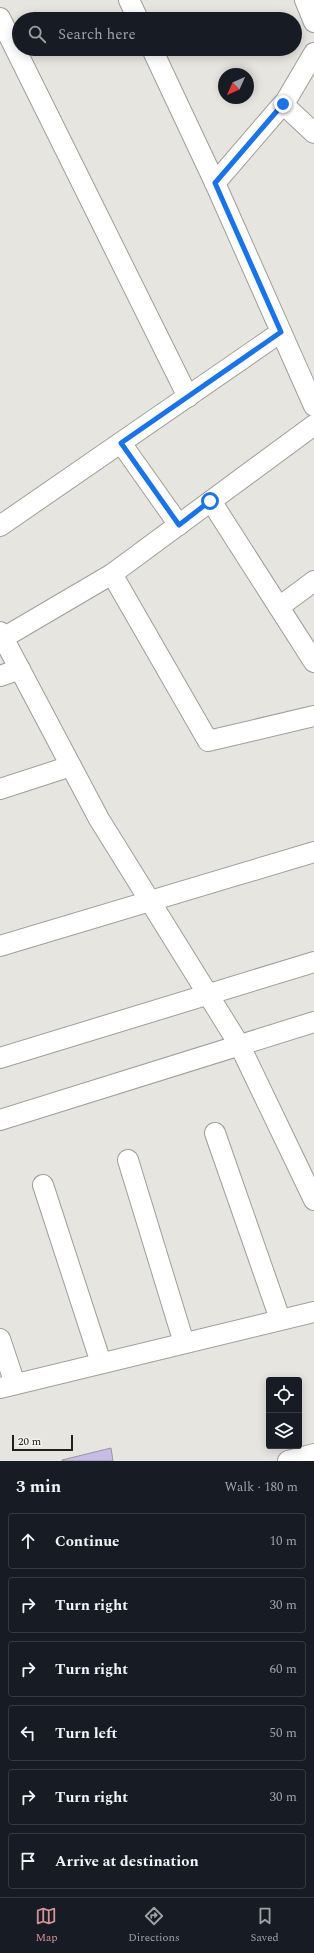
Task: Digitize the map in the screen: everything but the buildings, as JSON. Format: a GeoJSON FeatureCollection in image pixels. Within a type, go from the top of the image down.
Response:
{"type":"FeatureCollection","features":[{"type":"Feature","properties":{"kind":"street"},"geometry":{"type":"LineString","coordinates":[[129,0],[135,12]]}},
{"type":"Feature","properties":{"kind":"street"},"geometry":{"type":"LineString","coordinates":[[305,0],[314,22]]}},
{"type":"Feature","properties":{"kind":"street"},"geometry":{"type":"LineString","coordinates":[[0,18],[12,42]]}},
{"type":"Feature","properties":{"kind":"street"},"geometry":{"type":"LineString","coordinates":[[215,183],[284,104],[314,54]]}},
{"type":"Feature","properties":{"kind":"street"},"geometry":{"type":"LineString","coordinates":[[19,56],[188,397]]}},
{"type":"Feature","properties":{"kind":"street"},"geometry":{"type":"LineString","coordinates":[[155,56],[215,183],[314,406]]}},
{"type":"Feature","properties":{"kind":"street"},"geometry":{"type":"LineString","coordinates":[[284,104],[314,133]]}},
{"type":"Feature","properties":{"kind":"street"},"geometry":{"type":"LineString","coordinates":[[0,526],[281,332]]}},
{"type":"Feature","properties":{"kind":"street"},"geometry":{"type":"LineString","coordinates":[[314,425],[112,574],[2,635],[99,819],[240,1046],[308,1172],[314,1200]]}},
{"type":"Feature","properties":{"kind":"street"},"geometry":{"type":"LineString","coordinates":[[121,443],[179,525]]}},
{"type":"Feature","properties":{"kind":"street"},"geometry":{"type":"LineString","coordinates":[[210,501],[314,662]]}},
{"type":"Feature","properties":{"kind":"street"},"geometry":{"type":"LineString","coordinates":[[112,574],[208,741],[314,716]]}},
{"type":"Feature","properties":{"kind":"street"},"geometry":{"type":"LineString","coordinates":[[279,607],[314,581]]}},
{"type":"Feature","properties":{"kind":"street"},"geometry":{"type":"LineString","coordinates":[[0,676],[20,669]]}},
{"type":"Feature","properties":{"kind":"street"},"geometry":{"type":"LineString","coordinates":[[0,789],[71,766]]}},
{"type":"Feature","properties":{"kind":"street"},"geometry":{"type":"LineString","coordinates":[[0,946],[149,900],[314,852]]}},
{"type":"Feature","properties":{"kind":"street"},"geometry":{"type":"LineString","coordinates":[[0,1058],[314,962]]}},
{"type":"Feature","properties":{"kind":"street"},"geometry":{"type":"LineString","coordinates":[[0,1120],[314,1022]]}},
{"type":"Feature","properties":{"kind":"street"},"geometry":{"type":"LineString","coordinates":[[216,1133],[280,1320]]}},
{"type":"Feature","properties":{"kind":"street"},"geometry":{"type":"LineString","coordinates":[[128,1160],[184,1343]]}},
{"type":"Feature","properties":{"kind":"street"},"geometry":{"type":"LineString","coordinates":[[43,1185],[101,1363]]}},
{"type":"Feature","properties":{"kind":"street"},"geometry":{"type":"LineString","coordinates":[[0,1339],[8,1386],[314,1312]]}},
{"type":"Feature","properties":{"kind":"street"},"geometry":{"type":"LineString","coordinates":[[288,1461],[314,1454]]}},
{"type":"Feature","properties":{"kind":"route"},"geometry":{"type":"LineString","coordinates":[[210,501],[179,525],[121,443],[281,332],[215,183],[283,104]]}}]}
